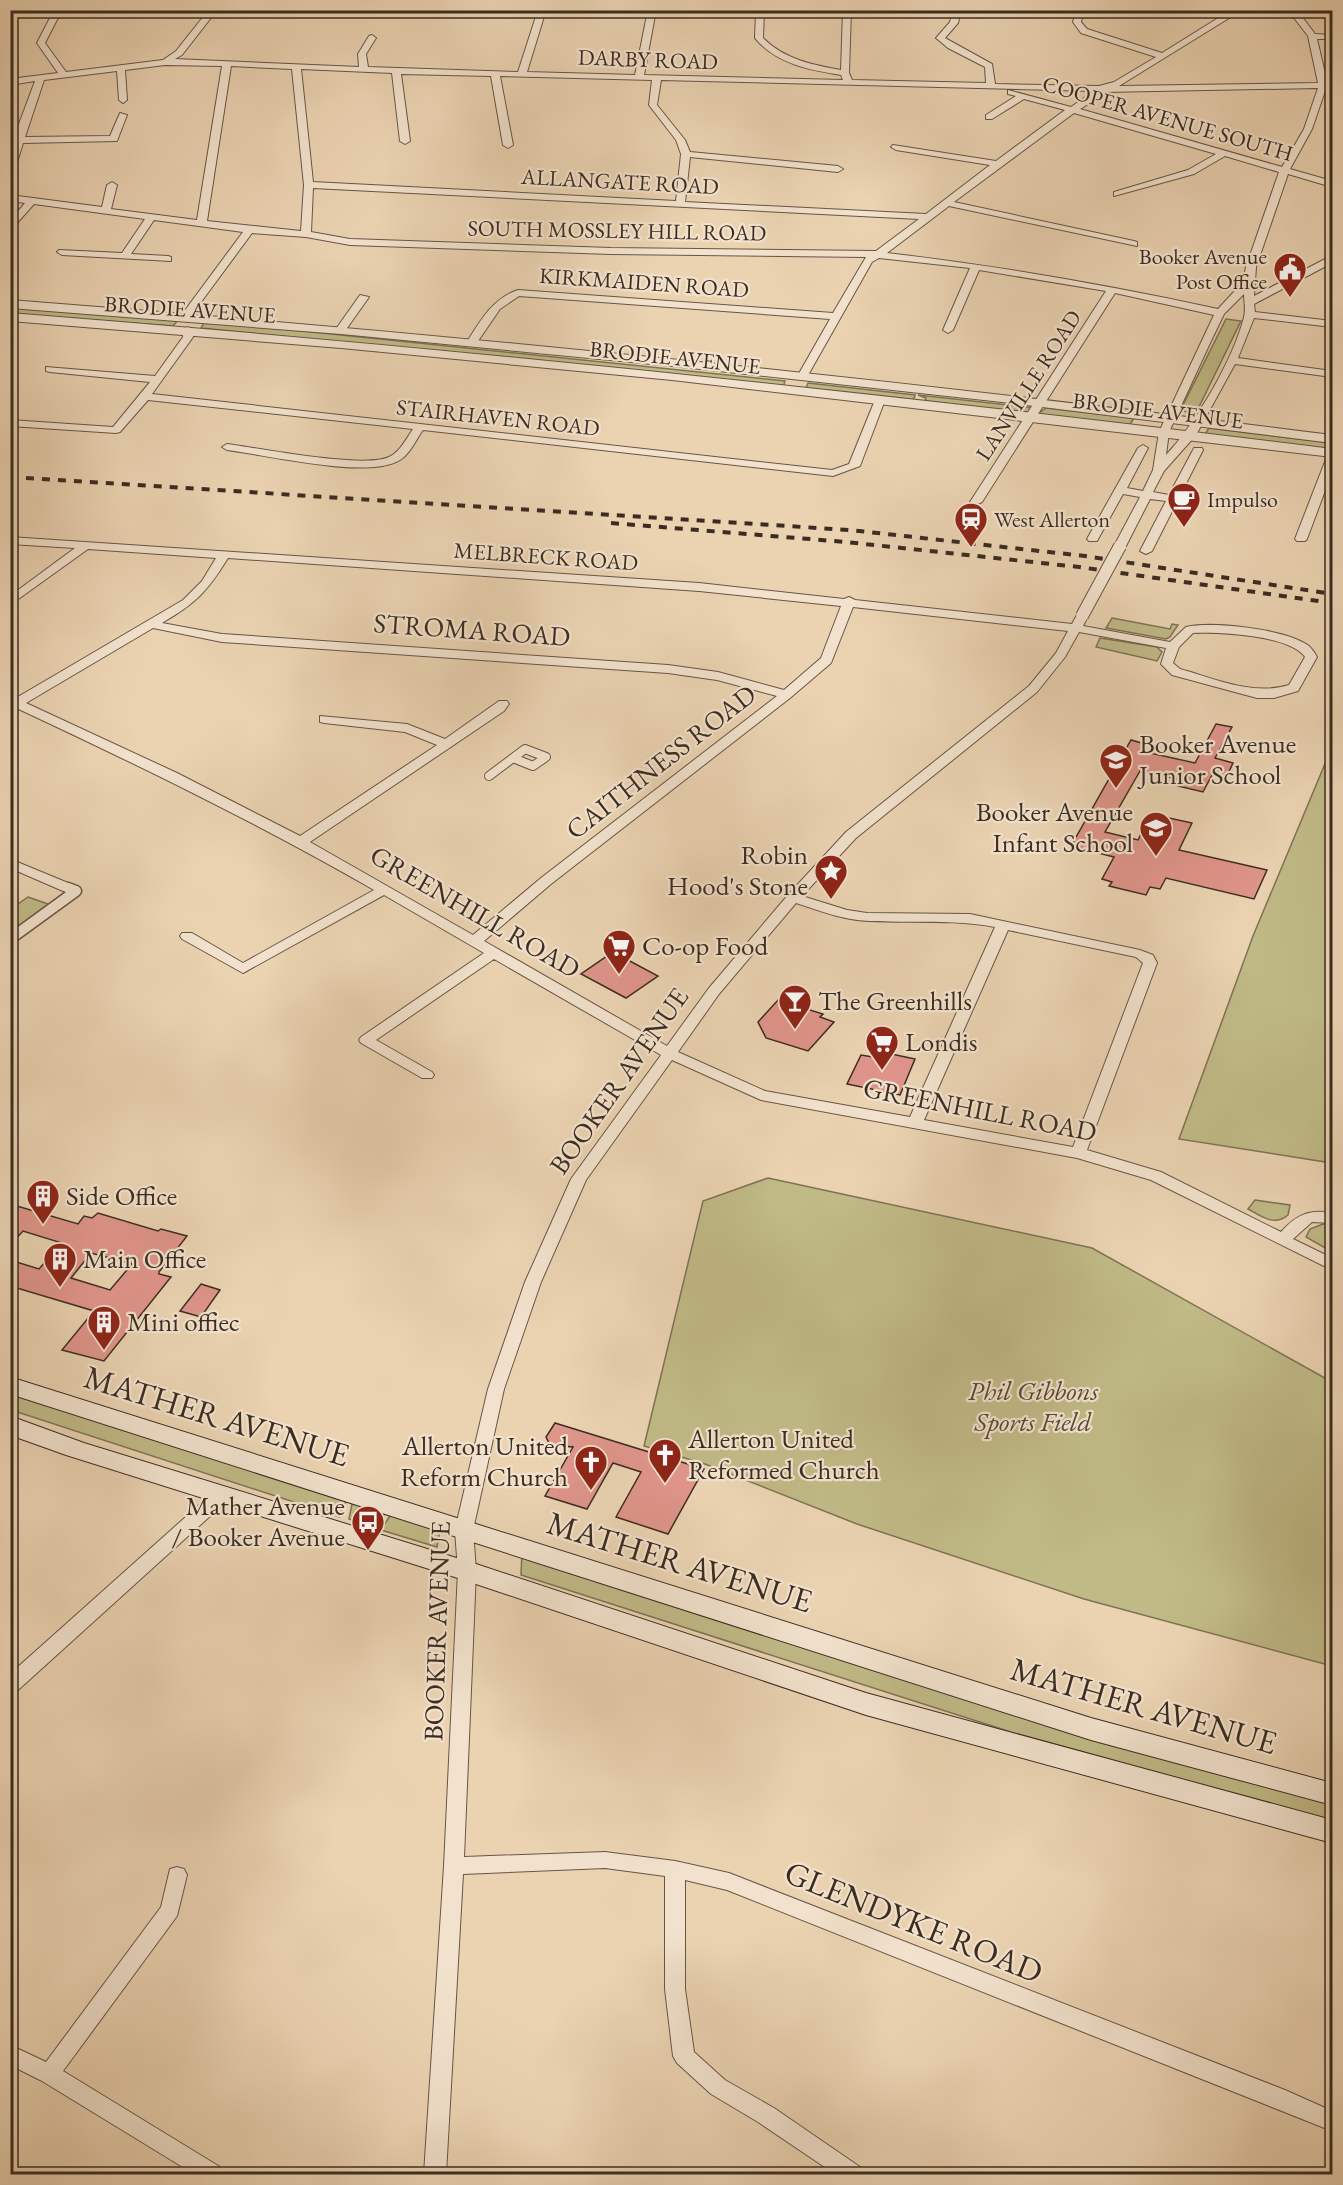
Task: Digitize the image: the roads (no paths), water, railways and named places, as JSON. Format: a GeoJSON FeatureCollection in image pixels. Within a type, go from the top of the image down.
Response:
{"type":"FeatureCollection","features":[{"type":"Feature","properties":{"kind":"main road","name":"MATHER AVENUE"},"geometry":{"type":"LineString","coordinates":[[10,1385],[258,1462],[464,1530],[867,1656],[1091,1729],[1332,1794]]}},
{"type":"Feature","properties":{"kind":"main road"},"geometry":{"type":"LineString","coordinates":[[10,1425],[75,1449],[467,1571],[866,1704],[1332,1832]]}},
{"type":"Feature","properties":{"kind":"street"},"geometry":{"type":"LineString","coordinates":[[58,10],[41,43],[64,75]]}},
{"type":"Feature","properties":{"kind":"street"},"geometry":{"type":"LineString","coordinates":[[172,10],[210,13]]}},
{"type":"Feature","properties":{"kind":"street"},"geometry":{"type":"LineString","coordinates":[[522,73],[542,10]]}},
{"type":"Feature","properties":{"kind":"street"},"geometry":{"type":"LineString","coordinates":[[639,77],[652,10]]}},
{"type":"Feature","properties":{"kind":"street"},"geometry":{"type":"LineString","coordinates":[[760,10],[758,34],[768,48],[790,60],[847,78],[847,10]]}},
{"type":"Feature","properties":{"kind":"street"},"geometry":{"type":"LineString","coordinates":[[957,10],[954,23],[940,38],[946,44],[980,58],[989,66],[993,86]]}},
{"type":"Feature","properties":{"kind":"street"},"geometry":{"type":"LineString","coordinates":[[1080,10],[1077,21],[1084,31],[1163,56]]}},
{"type":"Feature","properties":{"kind":"street"},"geometry":{"type":"LineString","coordinates":[[796,391],[835,316],[868,260],[874,254],[888,248],[1055,120],[1097,95],[1099,89],[1117,84],[1238,10]]}},
{"type":"Feature","properties":{"kind":"street"},"geometry":{"type":"LineString","coordinates":[[1248,283],[1284,172],[1308,129],[1328,85],[1312,36],[1292,10]]}},
{"type":"Feature","properties":{"kind":"street"},"geometry":{"type":"LineString","coordinates":[[165,62],[179,53],[210,13]]}},
{"type":"Feature","properties":{"kind":"street"},"geometry":{"type":"LineString","coordinates":[[1312,36],[1332,37]]}},
{"type":"Feature","properties":{"kind":"street"},"geometry":{"type":"LineString","coordinates":[[364,70],[362,54],[372,38]]}},
{"type":"Feature","properties":{"kind":"street"},"geometry":{"type":"LineString","coordinates":[[179,53],[195,62]]}},
{"type":"Feature","properties":{"kind":"street","name":"DARBY ROAD"},"geometry":{"type":"LineString","coordinates":[[10,82],[165,62],[195,62],[364,70],[657,78],[847,78],[1099,89],[1328,85]]}},
{"type":"Feature","properties":{"kind":"street"},"geometry":{"type":"LineString","coordinates":[[202,222],[227,64]]}},
{"type":"Feature","properties":{"kind":"street"},"geometry":{"type":"LineString","coordinates":[[296,66],[309,185],[306,234]]}},
{"type":"Feature","properties":{"kind":"street"},"geometry":{"type":"LineString","coordinates":[[121,68],[123,100]]}},
{"type":"Feature","properties":{"kind":"street"},"geometry":{"type":"LineString","coordinates":[[396,71],[405,141]]}},
{"type":"Feature","properties":{"kind":"street"},"geometry":{"type":"LineString","coordinates":[[495,72],[508,145]]}},
{"type":"Feature","properties":{"kind":"street"},"geometry":{"type":"LineString","coordinates":[[657,78],[653,105],[680,140],[686,154],[680,203]]}},
{"type":"Feature","properties":{"kind":"street"},"geometry":{"type":"LineString","coordinates":[[10,169],[40,79]]}},
{"type":"Feature","properties":{"kind":"street","name":"COOPER AVENUE SOUTH"},"geometry":{"type":"LineString","coordinates":[[993,86],[1327,183]]}},
{"type":"Feature","properties":{"kind":"street"},"geometry":{"type":"LineString","coordinates":[[988,117],[1022,96]]}},
{"type":"Feature","properties":{"kind":"street"},"geometry":{"type":"LineString","coordinates":[[18,140],[114,139],[123,115]]}},
{"type":"Feature","properties":{"kind":"street"},"geometry":{"type":"LineString","coordinates":[[896,147],[998,164]]}},
{"type":"Feature","properties":{"kind":"street"},"geometry":{"type":"LineString","coordinates":[[1117,194],[1191,172],[1224,153]]}},
{"type":"Feature","properties":{"kind":"street"},"geometry":{"type":"LineString","coordinates":[[686,154],[838,169]]}},
{"type":"Feature","properties":{"kind":"street"},"geometry":{"type":"LineString","coordinates":[[1327,183],[1332,177]]}},
{"type":"Feature","properties":{"kind":"street"},"geometry":{"type":"LineString","coordinates":[[106,210],[112,185]]}},
{"type":"Feature","properties":{"kind":"street","name":"ALLANGATE ROAD"},"geometry":{"type":"LineString","coordinates":[[309,185],[928,217]]}},
{"type":"Feature","properties":{"kind":"street","name":"SOUTH MOSSLEY HILL ROAD"},"geometry":{"type":"LineString","coordinates":[[10,198],[249,230],[306,234],[340,241],[611,251],[874,254],[976,266],[1112,289],[1220,313]]}},
{"type":"Feature","properties":{"kind":"street"},"geometry":{"type":"LineString","coordinates":[[10,228],[32,201]]}},
{"type":"Feature","properties":{"kind":"street"},"geometry":{"type":"LineString","coordinates":[[946,203],[1134,244]]}},
{"type":"Feature","properties":{"kind":"street"},"geometry":{"type":"LineString","coordinates":[[125,256],[151,217]]}},
{"type":"Feature","properties":{"kind":"street"},"geometry":{"type":"LineString","coordinates":[[10,423],[116,430],[145,396],[188,337],[188,313],[249,230]]}},
{"type":"Feature","properties":{"kind":"street"},"geometry":{"type":"LineString","coordinates":[[62,252],[168,259]]}},
{"type":"Feature","properties":{"kind":"street"},"geometry":{"type":"LineString","coordinates":[[1250,302],[1332,259]]}},
{"type":"Feature","properties":{"kind":"street"},"geometry":{"type":"LineString","coordinates":[[948,330],[976,266]]}},
{"type":"Feature","properties":{"kind":"street","name":"BOOKER AVENUE"},"geometry":{"type":"LineString","coordinates":[[435,2175],[454,1866],[467,1571],[464,1530],[496,1389],[533,1282],[579,1179],[738,961],[851,836],[1033,689],[1057,660],[1159,470],[1191,435],[1232,360],[1250,315],[1248,283]]}},
{"type":"Feature","properties":{"kind":"street","name":"BOOKER AVENUE"},"geometry":{"type":"LineString","coordinates":[[1159,470],[1164,432],[1220,313],[1248,283]]}},
{"type":"Feature","properties":{"kind":"street","name":"LANVILLE ROAD"},"geometry":{"type":"LineString","coordinates":[[976,502],[1112,289]]}},
{"type":"Feature","properties":{"kind":"street","name":"KIRKMAIDEN ROAD"},"geometry":{"type":"LineString","coordinates":[[472,342],[496,306],[506,297],[518,293],[835,316]]}},
{"type":"Feature","properties":{"kind":"street"},"geometry":{"type":"LineString","coordinates":[[341,329],[364,297]]}},
{"type":"Feature","properties":{"kind":"street","name":"BRODIE AVENUE"},"geometry":{"type":"LineString","coordinates":[[10,304],[1032,416],[1332,453]]}},
{"type":"Feature","properties":{"kind":"street"},"geometry":{"type":"LineString","coordinates":[[1250,315],[1332,324]]}},
{"type":"Feature","properties":{"kind":"street","name":"BRODIE AVENUE"},"geometry":{"type":"LineString","coordinates":[[10,317],[341,329],[1041,402],[1332,439]]}},
{"type":"Feature","properties":{"kind":"street"},"geometry":{"type":"LineString","coordinates":[[1232,360],[1332,374]]}},
{"type":"Feature","properties":{"kind":"street"},"geometry":{"type":"LineString","coordinates":[[50,369],[157,379]]}},
{"type":"Feature","properties":{"kind":"street","name":"STAIRHAVEN ROAD"},"geometry":{"type":"LineString","coordinates":[[145,396],[833,473],[854,466],[880,400]]}},
{"type":"Feature","properties":{"kind":"street"},"geometry":{"type":"LineString","coordinates":[[234,450],[298,458],[386,463],[401,453],[418,428]]}},
{"type":"Feature","properties":{"kind":"street"},"geometry":{"type":"LineString","coordinates":[[1093,539],[1143,448]]}},
{"type":"Feature","properties":{"kind":"street"},"geometry":{"type":"LineString","coordinates":[[1146,551],[1196,453],[1175,453]]}},
{"type":"Feature","properties":{"kind":"street"},"geometry":{"type":"LineString","coordinates":[[1301,539],[1332,459]]}},
{"type":"Feature","properties":{"kind":"street"},"geometry":{"type":"LineString","coordinates":[[1120,490],[1172,499]]}},
{"type":"Feature","properties":{"kind":"street","name":"MELBRECK ROAD"},"geometry":{"type":"LineString","coordinates":[[10,540],[688,586],[1079,622],[1173,646]]}},
{"type":"Feature","properties":{"kind":"street"},"geometry":{"type":"LineString","coordinates":[[10,602],[86,545]]}},
{"type":"Feature","properties":{"kind":"street"},"geometry":{"type":"LineString","coordinates":[[14,702],[152,624],[199,594],[225,553]]}},
{"type":"Feature","properties":{"kind":"street","name":"CAITHNESS ROAD"},"geometry":{"type":"LineString","coordinates":[[475,941],[546,881],[786,695],[827,660],[849,601]]}},
{"type":"Feature","properties":{"kind":"street","name":"STROMA ROAD"},"geometry":{"type":"LineString","coordinates":[[152,624],[222,638],[668,669],[718,676],[786,695]]}},
{"type":"Feature","properties":{"kind":"street"},"geometry":{"type":"LineString","coordinates":[[1209,629],[1292,642],[1306,649],[1311,657],[1294,688],[1274,694],[1257,694],[1176,672],[1166,660],[1173,646],[1190,630],[1209,629]]}},
{"type":"Feature","properties":{"kind":"street","name":"GREENHILL ROAD"},"geometry":{"type":"LineString","coordinates":[[14,702],[172,776],[301,842],[670,1054],[761,1095],[1078,1153],[1156,1176],[1332,1265]]}},
{"type":"Feature","properties":{"kind":"street"},"geometry":{"type":"LineString","coordinates":[[301,842],[503,704]]}},
{"type":"Feature","properties":{"kind":"street"},"geometry":{"type":"LineString","coordinates":[[324,719],[407,728],[446,744]]}},
{"type":"Feature","properties":{"kind":"street"},"geometry":{"type":"LineString","coordinates":[[489,776],[513,758]]}},
{"type":"Feature","properties":{"kind":"street"},"geometry":{"type":"LineString","coordinates":[[10,863],[76,891],[10,939]]}},
{"type":"Feature","properties":{"kind":"street"},"geometry":{"type":"LineString","coordinates":[[187,936],[243,969],[385,889]]}},
{"type":"Feature","properties":{"kind":"street"},"geometry":{"type":"LineString","coordinates":[[793,898],[845,914],[867,917],[961,917],[1140,954],[1150,960],[1078,1153]]}},
{"type":"Feature","properties":{"kind":"street"},"geometry":{"type":"LineString","coordinates":[[915,1123],[1003,925]]}},
{"type":"Feature","properties":{"kind":"street"},"geometry":{"type":"LineString","coordinates":[[427,1076],[366,1040],[495,952]]}},
{"type":"Feature","properties":{"kind":"street"},"geometry":{"type":"LineString","coordinates":[[1283,1240],[1305,1218],[1318,1216],[1332,1218]]}},
{"type":"Feature","properties":{"kind":"street"},"geometry":{"type":"LineString","coordinates":[[10,1686],[223,1494]]}},
{"type":"Feature","properties":{"kind":"street","name":"GLENDYKE ROAD"},"geometry":{"type":"LineString","coordinates":[[454,1866],[605,1860],[675,1869],[729,1882],[1277,2097],[1332,2121]]}},
{"type":"Feature","properties":{"kind":"street"},"geometry":{"type":"LineString","coordinates":[[675,1869],[675,1989],[684,2056],[718,2087],[766,2115],[852,2175]]}},
{"type":"Feature","properties":{"kind":"street"},"geometry":{"type":"LineString","coordinates":[[50,2074],[170,1910],[177,1875]]}},
{"type":"Feature","properties":{"kind":"street"},"geometry":{"type":"LineString","coordinates":[[10,2054],[50,2074],[212,2175]]}},
{"type":"Feature","properties":{"kind":"railway"},"geometry":{"type":"LineString","coordinates":[[10,477],[850,530],[1085,556],[1332,594]]}},
{"type":"Feature","properties":{"kind":"railway"},"geometry":{"type":"LineString","coordinates":[[611,523],[846,542],[1079,567],[1332,603]]}},
{"type":"Feature","properties":{"kind":"place","name":"Booker Avenue Post Office"},"geometry":{"type":"Point","coordinates":[1290,298]}},
{"type":"Feature","properties":{"kind":"place","name":"Impulso"},"geometry":{"type":"Point","coordinates":[1184,528]}},
{"type":"Feature","properties":{"kind":"place","name":"West Allerton"},"geometry":{"type":"Point","coordinates":[971,548]}},
{"type":"Feature","properties":{"kind":"place","name":"Booker Avenue Junior School"},"geometry":{"type":"Point","coordinates":[1116,789]}},
{"type":"Feature","properties":{"kind":"place","name":"Booker Avenue Infant School"},"geometry":{"type":"Point","coordinates":[1156,857]}},
{"type":"Feature","properties":{"kind":"place","name":"Robin Hood's Stone"},"geometry":{"type":"Point","coordinates":[831,900]}},
{"type":"Feature","properties":{"kind":"place","name":"Co-op Food"},"geometry":{"type":"Point","coordinates":[619,975]}},
{"type":"Feature","properties":{"kind":"place","name":"The Greenhills"},"geometry":{"type":"Point","coordinates":[795,1030]}},
{"type":"Feature","properties":{"kind":"place","name":"Londis"},"geometry":{"type":"Point","coordinates":[882,1071]}},
{"type":"Feature","properties":{"kind":"place","name":"Side Office"},"geometry":{"type":"Point","coordinates":[43,1225]}},
{"type":"Feature","properties":{"kind":"place","name":"Main Office"},"geometry":{"type":"Point","coordinates":[60,1288]}},
{"type":"Feature","properties":{"kind":"place","name":"Mini offiec"},"geometry":{"type":"Point","coordinates":[104,1351]}},
{"type":"Feature","properties":{"kind":"place","name":"Allerton United Reformed Church"},"geometry":{"type":"Point","coordinates":[665,1484]}},
{"type":"Feature","properties":{"kind":"place","name":"Allerton United Reform Church"},"geometry":{"type":"Point","coordinates":[591,1491]}},
{"type":"Feature","properties":{"kind":"place","name":"Mather Avenue / Booker Avenue"},"geometry":{"type":"Point","coordinates":[368,1551]}},
{"type":"Feature","properties":{"kind":"park label","name":"Phil Gibbons Sports Field"},"geometry":{"type":"Point","coordinates":[1033,1406]}}]}
